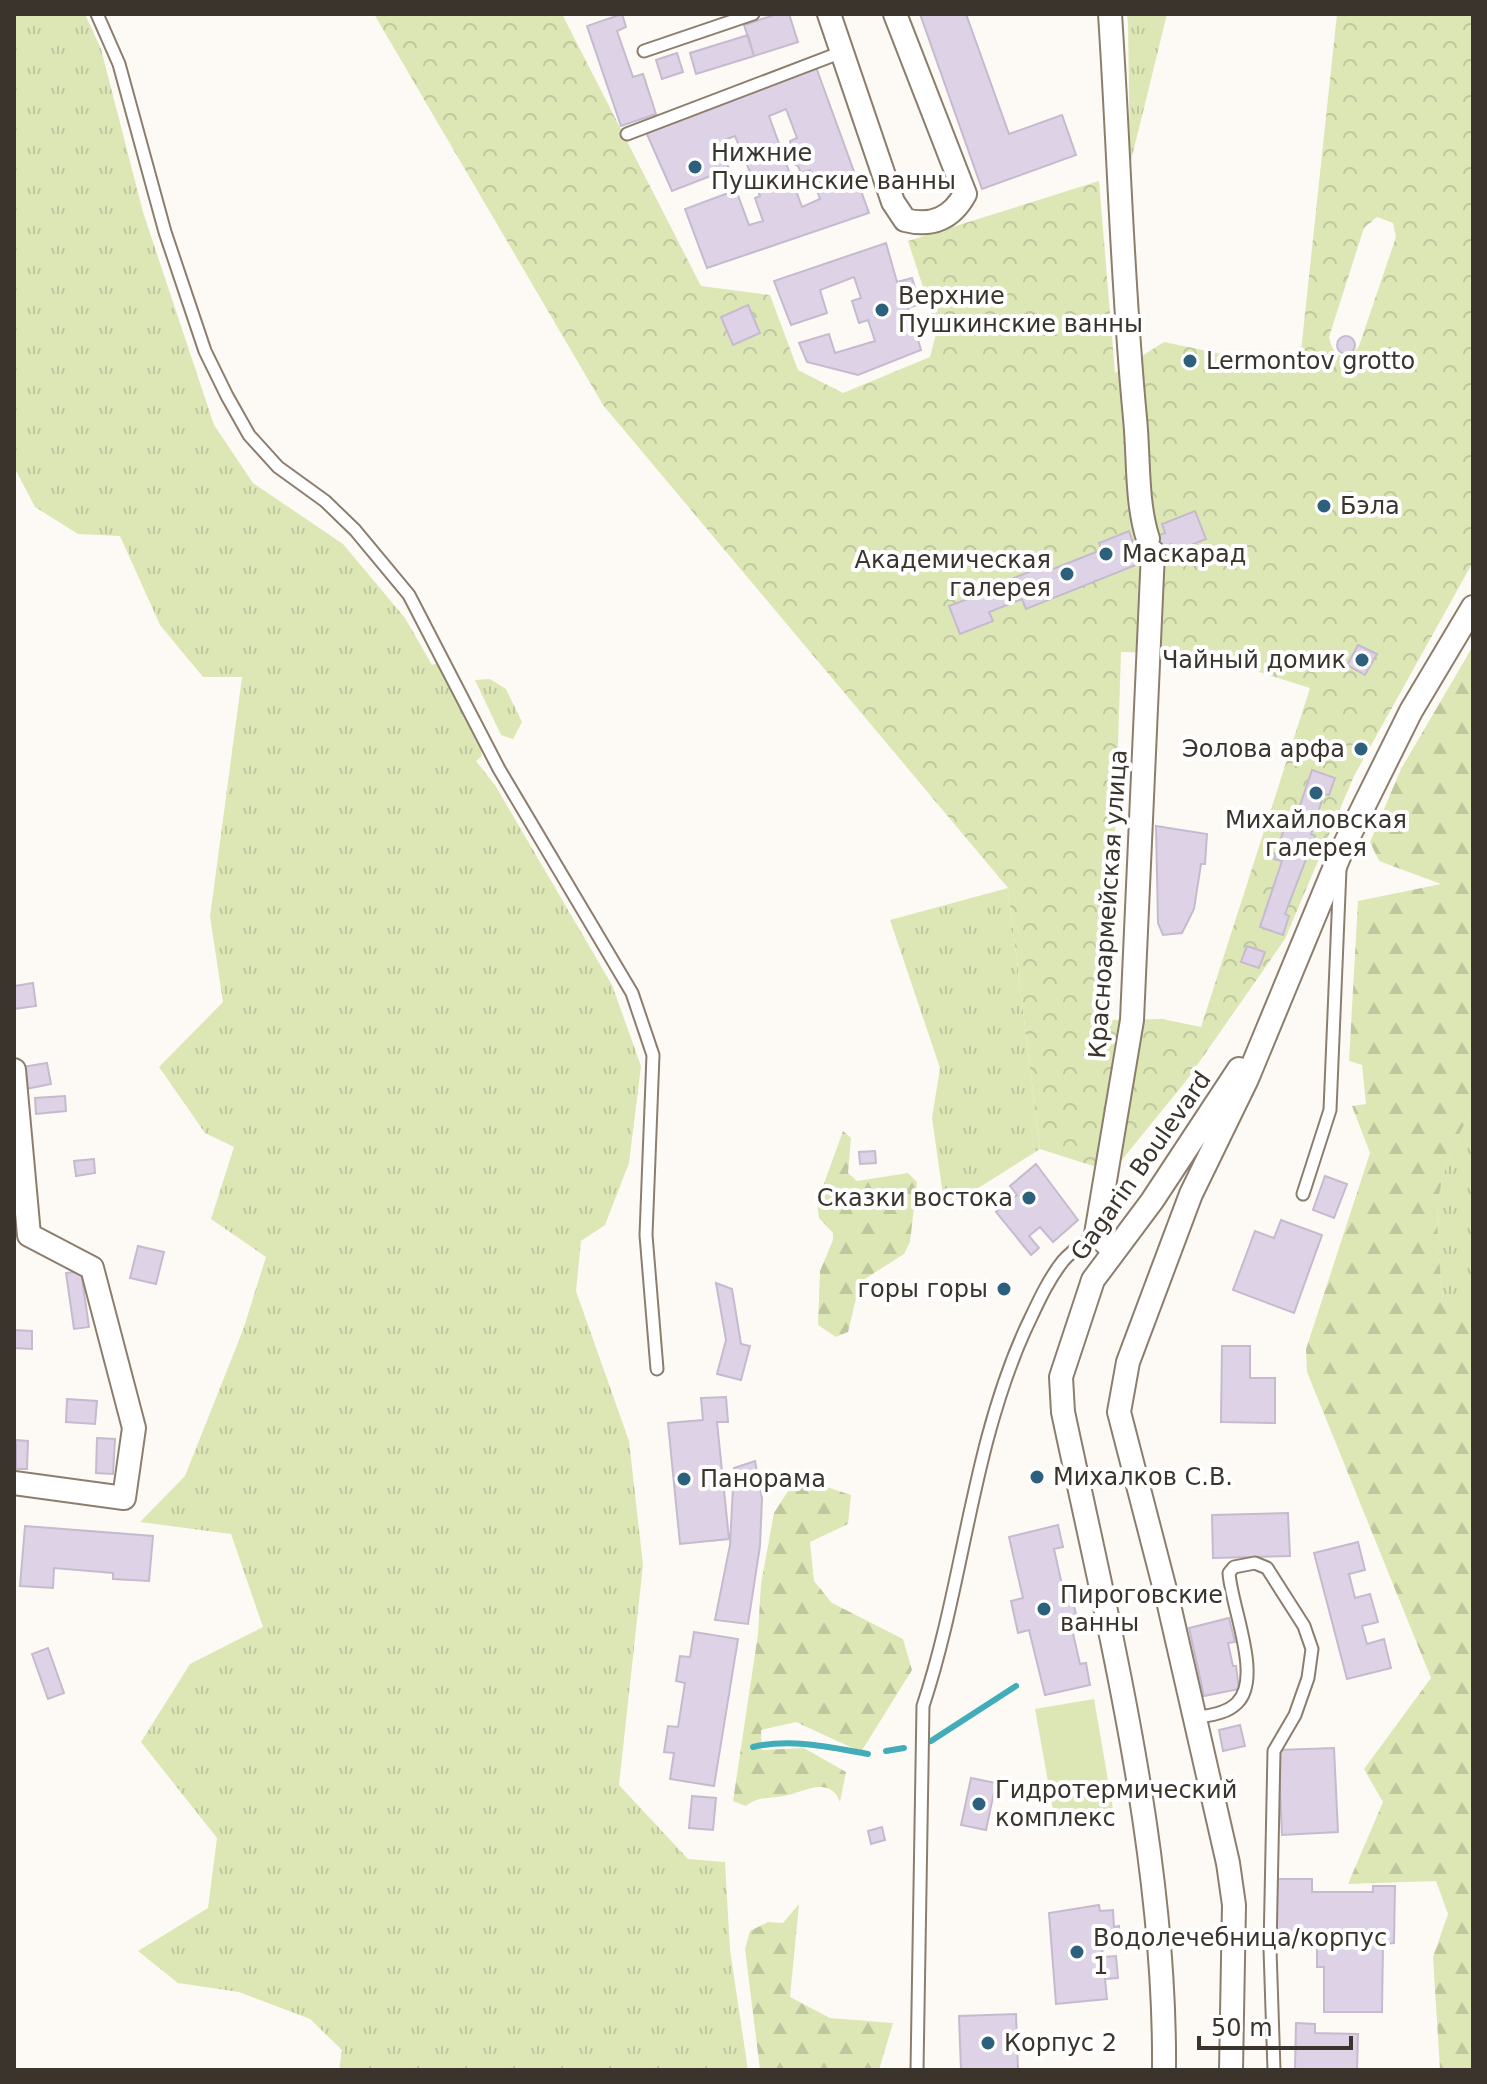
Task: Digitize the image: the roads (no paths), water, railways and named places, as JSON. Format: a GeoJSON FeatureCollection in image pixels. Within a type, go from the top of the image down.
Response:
{"type":"FeatureCollection","features":[{"type":"Feature","properties":{"kind":"street"},"geometry":{"type":"LineString","coordinates":[[829,14],[893,202],[905,220],[920,224],[947,218],[965,194],[895,14]]}},
{"type":"Feature","properties":{"kind":"street","name":"Красноармейская улица"},"geometry":{"type":"LineString","coordinates":[[1096,1234],[1132,1020],[1150,546],[1141,519],[1110,14]]}},
{"type":"Feature","properties":{"kind":"street","name":"Gagarin Boulevard"},"geometry":{"type":"LineString","coordinates":[[1231,2070],[1234,1905],[1195,1718],[1128,1455],[1119,1412],[1121,1389],[1128,1362],[1191,1194],[1221,1137],[1341,852],[1411,711],[1473,607]]}},
{"type":"Feature","properties":{"kind":"street","name":"Gagarin Boulevard"},"geometry":{"type":"LineString","coordinates":[[1164,2070],[1161,1942],[1119,1687],[1063,1412],[1061,1377],[1073,1332],[1093,1280],[1211,1115],[1275,1010]]}},
{"type":"Feature","properties":{"kind":"street"},"geometry":{"type":"LineString","coordinates":[[14,1070],[29,1235],[92,1268],[134,1428],[124,1498],[14,1483]]}},
{"type":"Feature","properties":{"kind":"street"},"geometry":{"type":"LineString","coordinates":[[1096,1234],[1113,1250]]}},
{"type":"Feature","properties":{"kind":"lane"},"geometry":{"type":"LineString","coordinates":[[97,14],[119,64],[165,232],[205,351],[227,396],[249,435],[278,467],[325,501],[355,530],[409,595],[499,769],[632,993],[653,1055],[646,1235],[657,1369]]}},
{"type":"Feature","properties":{"kind":"lane"},"geometry":{"type":"LineString","coordinates":[[644,51],[753,14]]}},
{"type":"Feature","properties":{"kind":"lane"},"geometry":{"type":"LineString","coordinates":[[627,134],[842,52]]}},
{"type":"Feature","properties":{"kind":"lane"},"geometry":{"type":"LineString","coordinates":[[1303,1194],[1330,1110],[1341,852]]}},
{"type":"Feature","properties":{"kind":"lane"},"geometry":{"type":"LineString","coordinates":[[917,2070],[923,1706],[934,1673],[977,1472],[1013,1357],[1047,1285],[1064,1259],[1096,1234]]}},
{"type":"Feature","properties":{"kind":"lane"},"geometry":{"type":"LineString","coordinates":[[1195,1718],[1225,1711],[1239,1702],[1245,1689],[1248,1664],[1229,1573],[1234,1567],[1255,1563],[1267,1568],[1286,1594],[1312,1649],[1308,1678],[1295,1715],[1274,1751],[1270,1949],[1274,2070]]}},
{"type":"Feature","properties":{"kind":"waterway"},"geometry":{"type":"LineString","coordinates":[[931,1741],[1016,1686]]}},
{"type":"Feature","properties":{"kind":"waterway"},"geometry":{"type":"LineString","coordinates":[[753,1747],[795,1743],[868,1754]]}},
{"type":"Feature","properties":{"kind":"waterway"},"geometry":{"type":"LineString","coordinates":[[886,1751],[904,1748]]}},
{"type":"Feature","properties":{"kind":"place","name":"Нижние Пушкинские ванны"},"geometry":{"type":"Point","coordinates":[695,167]}},
{"type":"Feature","properties":{"kind":"place","name":"Верхние Пушкинские ванны"},"geometry":{"type":"Point","coordinates":[882,310]}},
{"type":"Feature","properties":{"kind":"place","name":"Lermontov grotto"},"geometry":{"type":"Point","coordinates":[1190,361]}},
{"type":"Feature","properties":{"kind":"place","name":"Бэла"},"geometry":{"type":"Point","coordinates":[1324,506]}},
{"type":"Feature","properties":{"kind":"place","name":"Маскарад"},"geometry":{"type":"Point","coordinates":[1106,554]}},
{"type":"Feature","properties":{"kind":"place","name":"Академическая галерея"},"geometry":{"type":"Point","coordinates":[1067,574]}},
{"type":"Feature","properties":{"kind":"place","name":"Чайный домик"},"geometry":{"type":"Point","coordinates":[1362,660]}},
{"type":"Feature","properties":{"kind":"place","name":"Эолова арфа"},"geometry":{"type":"Point","coordinates":[1361,749]}},
{"type":"Feature","properties":{"kind":"place","name":"Михайловская галерея"},"geometry":{"type":"Point","coordinates":[1316,793]}},
{"type":"Feature","properties":{"kind":"place","name":"Сказки востока"},"geometry":{"type":"Point","coordinates":[1029,1198]}},
{"type":"Feature","properties":{"kind":"place","name":"горы горы"},"geometry":{"type":"Point","coordinates":[1004,1289]}},
{"type":"Feature","properties":{"kind":"place","name":"Михалков С.В."},"geometry":{"type":"Point","coordinates":[1037,1477]}},
{"type":"Feature","properties":{"kind":"place","name":"Панорама"},"geometry":{"type":"Point","coordinates":[684,1479]}},
{"type":"Feature","properties":{"kind":"place","name":"Пироговские ванны"},"geometry":{"type":"Point","coordinates":[1044,1609]}},
{"type":"Feature","properties":{"kind":"place","name":"Гидротермический комплекс"},"geometry":{"type":"Point","coordinates":[979,1804]}},
{"type":"Feature","properties":{"kind":"place","name":"Водолечебница/корпус 1"},"geometry":{"type":"Point","coordinates":[1077,1952]}},
{"type":"Feature","properties":{"kind":"place","name":"Корпус 2"},"geometry":{"type":"Point","coordinates":[988,2043]}}]}
